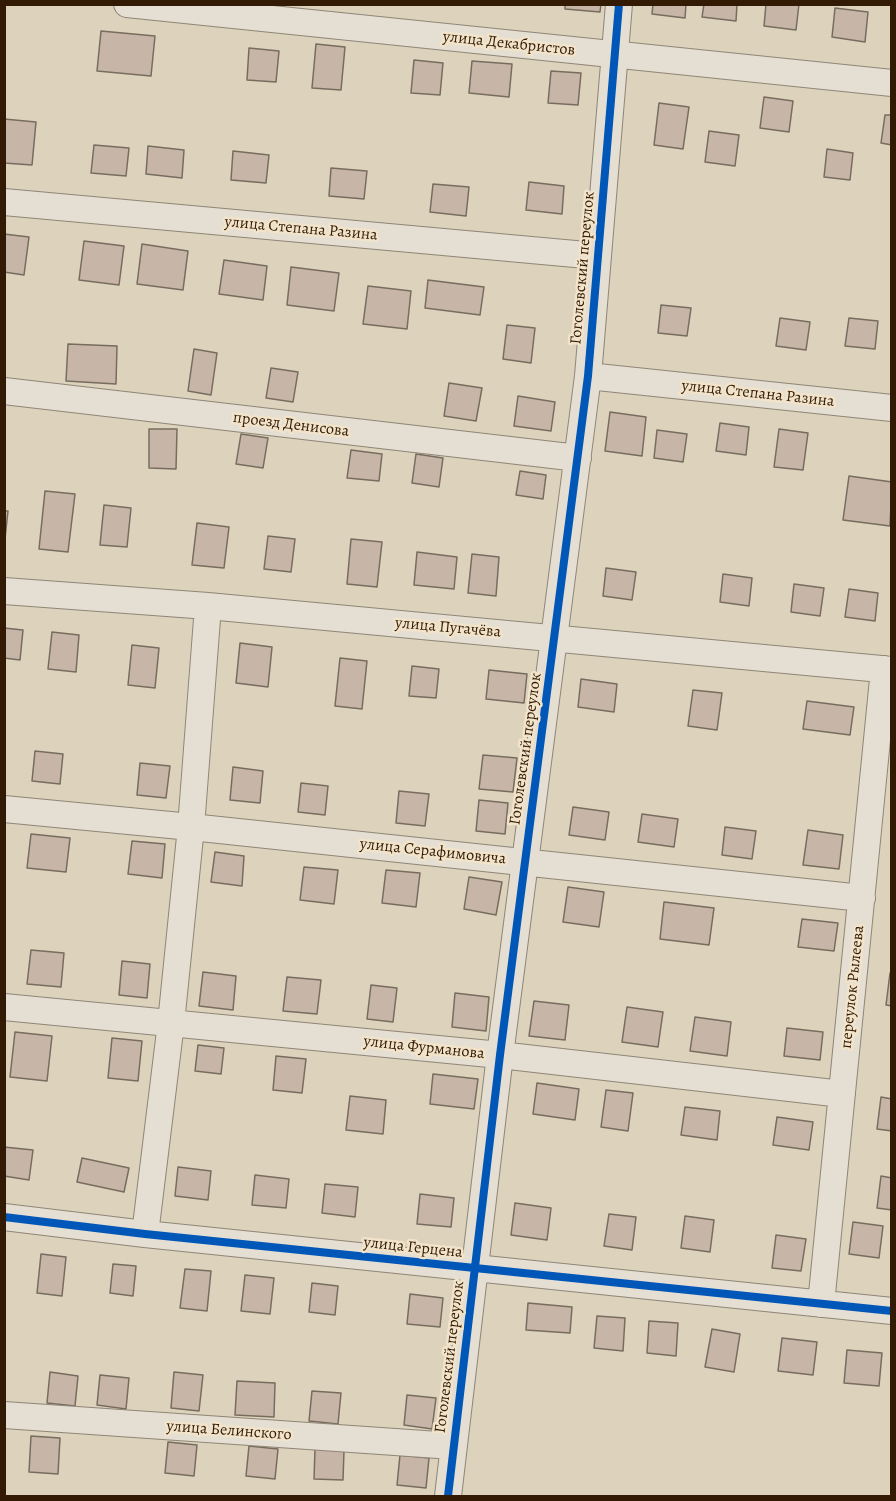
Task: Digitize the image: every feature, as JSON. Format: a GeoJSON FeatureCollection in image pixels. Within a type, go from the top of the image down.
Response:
{"type":"FeatureCollection","features":[{"type":"Feature","properties":{"kind":"street","name":"улица Декабристов"},"geometry":{"type":"LineString","coordinates":[[127,4],[891,83]]}},
{"type":"Feature","properties":{"kind":"street","name":"Гоголевский переулок"},"geometry":{"type":"LineString","coordinates":[[448,1497],[500,1055],[588,376],[619,4]]}},
{"type":"Feature","properties":{"kind":"street","name":"улица Степана Разина"},"geometry":{"type":"LineString","coordinates":[[4,202],[597,256]]}},
{"type":"Feature","properties":{"kind":"street","name":"улица Степана Разина"},"geometry":{"type":"LineString","coordinates":[[588,376],[891,408]]}},
{"type":"Feature","properties":{"kind":"street","name":"проезд Денисова"},"geometry":{"type":"LineString","coordinates":[[4,391],[578,458]]}},
{"type":"Feature","properties":{"kind":"street","name":"улица Пугачёва"},"geometry":{"type":"LineString","coordinates":[[4,591],[208,606],[888,670]]}},
{"type":"Feature","properties":{"kind":"street"},"geometry":{"type":"LineString","coordinates":[[145,1234],[171,1023],[191,827],[208,606]]}},
{"type":"Feature","properties":{"kind":"street","name":"переулок Рылеева"},"geometry":{"type":"LineString","coordinates":[[821,1304],[862,898],[888,670]]}},
{"type":"Feature","properties":{"kind":"street","name":"улица Серафимовича"},"geometry":{"type":"LineString","coordinates":[[4,810],[191,827],[862,898]]}},
{"type":"Feature","properties":{"kind":"street","name":"улица Фурманова"},"geometry":{"type":"LineString","coordinates":[[4,1007],[500,1055],[842,1094]]}},
{"type":"Feature","properties":{"kind":"street","name":"улица Герцена"},"geometry":{"type":"LineString","coordinates":[[4,1217],[145,1234],[891,1311]]}},
{"type":"Feature","properties":{"kind":"street","name":"улица Белинского"},"geometry":{"type":"LineString","coordinates":[[4,1415],[453,1446]]}},
{"type":"Feature","properties":{"kind":"building"},"geometry":{"type":"Polygon","coordinates":[[[565,4],[601,4],[600,12],[565,9],[565,4]]]}},
{"type":"Feature","properties":{"kind":"building"},"geometry":{"type":"Polygon","coordinates":[[[653,4],[686,4],[685,18],[652,14],[653,4]]]}},
{"type":"Feature","properties":{"kind":"building"},"geometry":{"type":"Polygon","coordinates":[[[704,4],[737,4],[736,21],[702,17],[704,4]]]}},
{"type":"Feature","properties":{"kind":"building"},"geometry":{"type":"Polygon","coordinates":[[[766,4],[799,4],[796,30],[764,26],[766,4]]]}},
{"type":"Feature","properties":{"kind":"building"},"geometry":{"type":"Polygon","coordinates":[[[835,8],[868,12],[865,42],[832,37],[835,8]]]}},
{"type":"Feature","properties":{"kind":"building"},"geometry":{"type":"Polygon","coordinates":[[[101,31],[155,36],[151,76],[97,71],[101,31]]]}},
{"type":"Feature","properties":{"kind":"building"},"geometry":{"type":"Polygon","coordinates":[[[316,44],[345,47],[341,90],[312,88],[316,44]]]}},
{"type":"Feature","properties":{"kind":"building"},"geometry":{"type":"Polygon","coordinates":[[[249,48],[279,51],[276,82],[247,80],[249,48]]]}},
{"type":"Feature","properties":{"kind":"building"},"geometry":{"type":"Polygon","coordinates":[[[414,60],[443,63],[440,95],[411,93],[414,60]]]}},
{"type":"Feature","properties":{"kind":"building"},"geometry":{"type":"Polygon","coordinates":[[[472,61],[512,64],[509,97],[469,93],[472,61]]]}},
{"type":"Feature","properties":{"kind":"building"},"geometry":{"type":"Polygon","coordinates":[[[551,71],[581,73],[578,105],[548,103],[551,71]]]}},
{"type":"Feature","properties":{"kind":"building"},"geometry":{"type":"Polygon","coordinates":[[[764,97],[793,101],[789,132],[760,128],[764,97]]]}},
{"type":"Feature","properties":{"kind":"building"},"geometry":{"type":"Polygon","coordinates":[[[659,103],[689,107],[683,149],[654,145],[659,103]]]}},
{"type":"Feature","properties":{"kind":"building"},"geometry":{"type":"Polygon","coordinates":[[[885,115],[892,115],[892,145],[881,143],[885,115]]]}},
{"type":"Feature","properties":{"kind":"building"},"geometry":{"type":"Polygon","coordinates":[[[4,119],[36,122],[32,165],[4,163],[4,119]]]}},
{"type":"Feature","properties":{"kind":"building"},"geometry":{"type":"Polygon","coordinates":[[[709,131],[739,135],[735,166],[705,162],[709,131]]]}},
{"type":"Feature","properties":{"kind":"building"},"geometry":{"type":"Polygon","coordinates":[[[94,145],[129,148],[126,176],[91,173],[94,145]]]}},
{"type":"Feature","properties":{"kind":"building"},"geometry":{"type":"Polygon","coordinates":[[[148,146],[184,150],[182,178],[146,174],[148,146]]]}},
{"type":"Feature","properties":{"kind":"building"},"geometry":{"type":"Polygon","coordinates":[[[827,149],[853,153],[850,180],[824,177],[827,149]]]}},
{"type":"Feature","properties":{"kind":"building"},"geometry":{"type":"Polygon","coordinates":[[[233,151],[269,155],[266,183],[231,180],[233,151]]]}},
{"type":"Feature","properties":{"kind":"building"},"geometry":{"type":"Polygon","coordinates":[[[331,168],[367,171],[364,199],[329,196],[331,168]]]}},
{"type":"Feature","properties":{"kind":"building"},"geometry":{"type":"Polygon","coordinates":[[[529,182],[564,186],[562,214],[526,210],[529,182]]]}},
{"type":"Feature","properties":{"kind":"building"},"geometry":{"type":"Polygon","coordinates":[[[433,184],[469,187],[466,216],[430,212],[433,184]]]}},
{"type":"Feature","properties":{"kind":"building"},"geometry":{"type":"Polygon","coordinates":[[[4,234],[29,237],[24,275],[4,272],[4,234]]]}},
{"type":"Feature","properties":{"kind":"building"},"geometry":{"type":"Polygon","coordinates":[[[84,241],[124,246],[119,285],[79,280],[84,241]]]}},
{"type":"Feature","properties":{"kind":"building"},"geometry":{"type":"Polygon","coordinates":[[[142,244],[188,251],[183,290],[137,284],[142,244]]]}},
{"type":"Feature","properties":{"kind":"building"},"geometry":{"type":"Polygon","coordinates":[[[224,260],[267,266],[263,300],[219,294],[224,260]]]}},
{"type":"Feature","properties":{"kind":"building"},"geometry":{"type":"Polygon","coordinates":[[[291,267],[339,273],[334,311],[287,305],[291,267]]]}},
{"type":"Feature","properties":{"kind":"building"},"geometry":{"type":"Polygon","coordinates":[[[428,280],[484,287],[480,315],[425,308],[428,280]]]}},
{"type":"Feature","properties":{"kind":"building"},"geometry":{"type":"Polygon","coordinates":[[[368,286],[411,291],[407,329],[363,324],[368,286]]]}},
{"type":"Feature","properties":{"kind":"building"},"geometry":{"type":"Polygon","coordinates":[[[661,305],[691,308],[687,336],[658,333],[661,305]]]}},
{"type":"Feature","properties":{"kind":"building"},"geometry":{"type":"Polygon","coordinates":[[[780,318],[810,322],[806,350],[776,346],[780,318]]]}},
{"type":"Feature","properties":{"kind":"building"},"geometry":{"type":"Polygon","coordinates":[[[849,318],[878,321],[875,349],[845,346],[849,318]]]}},
{"type":"Feature","properties":{"kind":"building"},"geometry":{"type":"Polygon","coordinates":[[[507,325],[535,328],[531,363],[503,359],[507,325]]]}},
{"type":"Feature","properties":{"kind":"building"},"geometry":{"type":"Polygon","coordinates":[[[68,344],[117,346],[116,384],[66,381],[68,344]]]}},
{"type":"Feature","properties":{"kind":"building"},"geometry":{"type":"Polygon","coordinates":[[[194,349],[217,353],[211,395],[188,391],[194,349]]]}},
{"type":"Feature","properties":{"kind":"building"},"geometry":{"type":"Polygon","coordinates":[[[271,368],[298,372],[293,402],[266,398],[271,368]]]}},
{"type":"Feature","properties":{"kind":"building"},"geometry":{"type":"Polygon","coordinates":[[[449,383],[482,388],[476,421],[444,416],[449,383]]]}},
{"type":"Feature","properties":{"kind":"building"},"geometry":{"type":"Polygon","coordinates":[[[518,396],[555,402],[551,431],[514,426],[518,396]]]}},
{"type":"Feature","properties":{"kind":"building"},"geometry":{"type":"Polygon","coordinates":[[[610,412],[646,417],[642,456],[605,451],[610,412]]]}},
{"type":"Feature","properties":{"kind":"building"},"geometry":{"type":"Polygon","coordinates":[[[720,423],[749,427],[746,455],[716,451],[720,423]]]}},
{"type":"Feature","properties":{"kind":"building"},"geometry":{"type":"Polygon","coordinates":[[[149,429],[177,429],[176,469],[149,468],[149,429]]]}},
{"type":"Feature","properties":{"kind":"building"},"geometry":{"type":"Polygon","coordinates":[[[779,429],[808,433],[803,470],[774,467],[779,429]]]}},
{"type":"Feature","properties":{"kind":"building"},"geometry":{"type":"Polygon","coordinates":[[[657,430],[687,434],[683,462],[654,458],[657,430]]]}},
{"type":"Feature","properties":{"kind":"building"},"geometry":{"type":"Polygon","coordinates":[[[241,434],[268,438],[263,468],[236,464],[241,434]]]}},
{"type":"Feature","properties":{"kind":"building"},"geometry":{"type":"Polygon","coordinates":[[[351,450],[382,454],[379,481],[347,478],[351,450]]]}},
{"type":"Feature","properties":{"kind":"building"},"geometry":{"type":"Polygon","coordinates":[[[416,454],[443,458],[439,487],[412,483],[416,454]]]}},
{"type":"Feature","properties":{"kind":"building"},"geometry":{"type":"Polygon","coordinates":[[[520,471],[546,475],[543,499],[516,495],[520,471]]]}},
{"type":"Feature","properties":{"kind":"building"},"geometry":{"type":"Polygon","coordinates":[[[849,476],[892,482],[890,526],[843,520],[849,476]]]}},
{"type":"Feature","properties":{"kind":"building"},"geometry":{"type":"Polygon","coordinates":[[[45,491],[75,494],[68,552],[39,549],[45,491]]]}},
{"type":"Feature","properties":{"kind":"building"},"geometry":{"type":"Polygon","coordinates":[[[104,505],[131,508],[127,547],[100,545],[104,505]]]}},
{"type":"Feature","properties":{"kind":"building"},"geometry":{"type":"Polygon","coordinates":[[[4,511],[8,511],[4,548],[4,511]]]}},
{"type":"Feature","properties":{"kind":"building"},"geometry":{"type":"Polygon","coordinates":[[[197,523],[229,527],[224,568],[192,565],[197,523]]]}},
{"type":"Feature","properties":{"kind":"building"},"geometry":{"type":"Polygon","coordinates":[[[268,536],[295,539],[291,572],[264,569],[268,536]]]}},
{"type":"Feature","properties":{"kind":"building"},"geometry":{"type":"Polygon","coordinates":[[[351,539],[382,542],[377,587],[347,584],[351,539]]]}},
{"type":"Feature","properties":{"kind":"building"},"geometry":{"type":"Polygon","coordinates":[[[417,552],[457,557],[454,589],[414,585],[417,552]]]}},
{"type":"Feature","properties":{"kind":"building"},"geometry":{"type":"Polygon","coordinates":[[[472,554],[499,557],[496,596],[468,593],[472,554]]]}},
{"type":"Feature","properties":{"kind":"building"},"geometry":{"type":"Polygon","coordinates":[[[606,568],[636,572],[632,600],[603,596],[606,568]]]}},
{"type":"Feature","properties":{"kind":"building"},"geometry":{"type":"Polygon","coordinates":[[[723,574],[752,578],[749,606],[720,602],[723,574]]]}},
{"type":"Feature","properties":{"kind":"building"},"geometry":{"type":"Polygon","coordinates":[[[794,584],[824,588],[820,616],[791,612],[794,584]]]}},
{"type":"Feature","properties":{"kind":"building"},"geometry":{"type":"Polygon","coordinates":[[[849,589],[878,593],[875,621],[845,617],[849,589]]]}},
{"type":"Feature","properties":{"kind":"building"},"geometry":{"type":"Polygon","coordinates":[[[4,628],[23,630],[20,660],[4,658],[4,628]]]}},
{"type":"Feature","properties":{"kind":"building"},"geometry":{"type":"Polygon","coordinates":[[[52,632],[79,635],[76,672],[48,669],[52,632]]]}},
{"type":"Feature","properties":{"kind":"building"},"geometry":{"type":"Polygon","coordinates":[[[240,643],[272,647],[268,687],[236,683],[240,643]]]}},
{"type":"Feature","properties":{"kind":"building"},"geometry":{"type":"Polygon","coordinates":[[[132,645],[159,648],[155,688],[128,685],[132,645]]]}},
{"type":"Feature","properties":{"kind":"building"},"geometry":{"type":"Polygon","coordinates":[[[340,658],[367,661],[362,709],[335,706],[340,658]]]}},
{"type":"Feature","properties":{"kind":"building"},"geometry":{"type":"Polygon","coordinates":[[[412,666],[439,669],[436,698],[409,696],[412,666]]]}},
{"type":"Feature","properties":{"kind":"building"},"geometry":{"type":"Polygon","coordinates":[[[489,670],[527,674],[524,703],[486,699],[489,670]]]}},
{"type":"Feature","properties":{"kind":"building"},"geometry":{"type":"Polygon","coordinates":[[[581,679],[617,684],[614,712],[578,707],[581,679]]]}},
{"type":"Feature","properties":{"kind":"building"},"geometry":{"type":"Polygon","coordinates":[[[693,690],[722,693],[717,730],[688,726],[693,690]]]}},
{"type":"Feature","properties":{"kind":"building"},"geometry":{"type":"Polygon","coordinates":[[[807,701],[854,707],[850,735],[803,729],[807,701]]]}},
{"type":"Feature","properties":{"kind":"building"},"geometry":{"type":"Polygon","coordinates":[[[35,751],[63,754],[60,784],[32,781],[35,751]]]}},
{"type":"Feature","properties":{"kind":"building"},"geometry":{"type":"Polygon","coordinates":[[[483,755],[517,758],[513,792],[479,789],[483,755]]]}},
{"type":"Feature","properties":{"kind":"building"},"geometry":{"type":"Polygon","coordinates":[[[140,763],[170,766],[166,798],[137,795],[140,763]]]}},
{"type":"Feature","properties":{"kind":"building"},"geometry":{"type":"Polygon","coordinates":[[[233,767],[263,771],[260,803],[230,800],[233,767]]]}},
{"type":"Feature","properties":{"kind":"building"},"geometry":{"type":"Polygon","coordinates":[[[301,783],[328,786],[325,815],[298,812],[301,783]]]}},
{"type":"Feature","properties":{"kind":"building"},"geometry":{"type":"Polygon","coordinates":[[[399,791],[429,794],[425,826],[396,823],[399,791]]]}},
{"type":"Feature","properties":{"kind":"building"},"geometry":{"type":"Polygon","coordinates":[[[479,800],[508,803],[505,834],[476,831],[479,800]]]}},
{"type":"Feature","properties":{"kind":"building"},"geometry":{"type":"Polygon","coordinates":[[[573,807],[609,812],[605,840],[569,835],[573,807]]]}},
{"type":"Feature","properties":{"kind":"building"},"geometry":{"type":"Polygon","coordinates":[[[642,814],[678,819],[674,847],[638,842],[642,814]]]}},
{"type":"Feature","properties":{"kind":"building"},"geometry":{"type":"Polygon","coordinates":[[[725,827],[756,831],[752,859],[722,855],[725,827]]]}},
{"type":"Feature","properties":{"kind":"building"},"geometry":{"type":"Polygon","coordinates":[[[808,830],[843,835],[839,869],[803,865],[808,830]]]}},
{"type":"Feature","properties":{"kind":"building"},"geometry":{"type":"Polygon","coordinates":[[[31,834],[70,838],[66,872],[27,868],[31,834]]]}},
{"type":"Feature","properties":{"kind":"building"},"geometry":{"type":"Polygon","coordinates":[[[132,841],[165,844],[162,878],[128,874],[132,841]]]}},
{"type":"Feature","properties":{"kind":"building"},"geometry":{"type":"Polygon","coordinates":[[[215,852],[244,856],[242,886],[211,882],[215,852]]]}},
{"type":"Feature","properties":{"kind":"building"},"geometry":{"type":"Polygon","coordinates":[[[304,867],[338,870],[334,904],[300,900],[304,867]]]}},
{"type":"Feature","properties":{"kind":"building"},"geometry":{"type":"Polygon","coordinates":[[[386,870],[420,873],[416,907],[382,903],[386,870]]]}},
{"type":"Feature","properties":{"kind":"building"},"geometry":{"type":"Polygon","coordinates":[[[469,877],[502,882],[496,915],[464,909],[469,877]]]}},
{"type":"Feature","properties":{"kind":"building"},"geometry":{"type":"Polygon","coordinates":[[[568,887],[604,892],[599,927],[563,922],[568,887]]]}},
{"type":"Feature","properties":{"kind":"building"},"geometry":{"type":"Polygon","coordinates":[[[664,902],[714,908],[709,945],[660,939],[664,902]]]}},
{"type":"Feature","properties":{"kind":"building"},"geometry":{"type":"Polygon","coordinates":[[[802,919],[838,923],[834,951],[798,947],[802,919]]]}},
{"type":"Feature","properties":{"kind":"building"},"geometry":{"type":"Polygon","coordinates":[[[31,950],[64,953],[61,987],[27,984],[31,950]]]}},
{"type":"Feature","properties":{"kind":"building"},"geometry":{"type":"Polygon","coordinates":[[[122,961],[150,964],[147,998],[119,995],[122,961]]]}},
{"type":"Feature","properties":{"kind":"building"},"geometry":{"type":"Polygon","coordinates":[[[203,972],[236,976],[233,1010],[199,1006],[203,972]]]}},
{"type":"Feature","properties":{"kind":"building"},"geometry":{"type":"Polygon","coordinates":[[[890,973],[892,973],[892,1006],[886,1005],[890,973]]]}},
{"type":"Feature","properties":{"kind":"building"},"geometry":{"type":"Polygon","coordinates":[[[287,977],[321,980],[317,1014],[283,1011],[287,977]]]}},
{"type":"Feature","properties":{"kind":"building"},"geometry":{"type":"Polygon","coordinates":[[[371,985],[397,988],[393,1022],[367,1019],[371,985]]]}},
{"type":"Feature","properties":{"kind":"building"},"geometry":{"type":"Polygon","coordinates":[[[455,993],[489,997],[486,1031],[452,1027],[455,993]]]}},
{"type":"Feature","properties":{"kind":"building"},"geometry":{"type":"Polygon","coordinates":[[[534,1001],[569,1005],[565,1040],[529,1036],[534,1001]]]}},
{"type":"Feature","properties":{"kind":"building"},"geometry":{"type":"Polygon","coordinates":[[[627,1007],[663,1012],[658,1047],[622,1042],[627,1007]]]}},
{"type":"Feature","properties":{"kind":"building"},"geometry":{"type":"Polygon","coordinates":[[[695,1017],[731,1022],[727,1056],[690,1051],[695,1017]]]}},
{"type":"Feature","properties":{"kind":"building"},"geometry":{"type":"Polygon","coordinates":[[[787,1028],[823,1032],[820,1060],[784,1056],[787,1028]]]}},
{"type":"Feature","properties":{"kind":"building"},"geometry":{"type":"Polygon","coordinates":[[[15,1032],[52,1036],[47,1081],[10,1077],[15,1032]]]}},
{"type":"Feature","properties":{"kind":"building"},"geometry":{"type":"Polygon","coordinates":[[[112,1038],[142,1041],[138,1081],[108,1078],[112,1038]]]}},
{"type":"Feature","properties":{"kind":"building"},"geometry":{"type":"Polygon","coordinates":[[[198,1045],[224,1048],[221,1074],[195,1071],[198,1045]]]}},
{"type":"Feature","properties":{"kind":"building"},"geometry":{"type":"Polygon","coordinates":[[[276,1056],[306,1059],[302,1093],[273,1090],[276,1056]]]}},
{"type":"Feature","properties":{"kind":"building"},"geometry":{"type":"Polygon","coordinates":[[[433,1074],[478,1079],[474,1109],[430,1104],[433,1074]]]}},
{"type":"Feature","properties":{"kind":"building"},"geometry":{"type":"Polygon","coordinates":[[[537,1083],[579,1089],[575,1120],[533,1114],[537,1083]]]}},
{"type":"Feature","properties":{"kind":"building"},"geometry":{"type":"Polygon","coordinates":[[[606,1090],[633,1093],[628,1131],[601,1127],[606,1090]]]}},
{"type":"Feature","properties":{"kind":"building"},"geometry":{"type":"Polygon","coordinates":[[[350,1096],[386,1100],[383,1134],[346,1130],[350,1096]]]}},
{"type":"Feature","properties":{"kind":"building"},"geometry":{"type":"Polygon","coordinates":[[[881,1097],[892,1099],[892,1131],[877,1129],[881,1097]]]}},
{"type":"Feature","properties":{"kind":"building"},"geometry":{"type":"Polygon","coordinates":[[[685,1107],[720,1111],[717,1140],[681,1135],[685,1107]]]}},
{"type":"Feature","properties":{"kind":"building"},"geometry":{"type":"Polygon","coordinates":[[[777,1117],[813,1122],[809,1150],[773,1145],[777,1117]]]}},
{"type":"Feature","properties":{"kind":"building"},"geometry":{"type":"Polygon","coordinates":[[[4,1147],[33,1150],[29,1180],[4,1176],[4,1147]]]}},
{"type":"Feature","properties":{"kind":"building"},"geometry":{"type":"Polygon","coordinates":[[[82,1158],[129,1168],[124,1192],[77,1182],[82,1158]]]}},
{"type":"Feature","properties":{"kind":"building"},"geometry":{"type":"Polygon","coordinates":[[[178,1167],[211,1171],[208,1200],[175,1196],[178,1167]]]}},
{"type":"Feature","properties":{"kind":"building"},"geometry":{"type":"Polygon","coordinates":[[[255,1175],[289,1179],[286,1208],[252,1205],[255,1175]]]}},
{"type":"Feature","properties":{"kind":"building"},"geometry":{"type":"Polygon","coordinates":[[[881,1176],[892,1178],[892,1210],[877,1208],[881,1176]]]}},
{"type":"Feature","properties":{"kind":"building"},"geometry":{"type":"Polygon","coordinates":[[[325,1184],[358,1187],[355,1217],[322,1213],[325,1184]]]}},
{"type":"Feature","properties":{"kind":"building"},"geometry":{"type":"Polygon","coordinates":[[[420,1194],[454,1198],[451,1227],[417,1224],[420,1194]]]}},
{"type":"Feature","properties":{"kind":"building"},"geometry":{"type":"Polygon","coordinates":[[[515,1203],[551,1208],[547,1240],[511,1235],[515,1203]]]}},
{"type":"Feature","properties":{"kind":"building"},"geometry":{"type":"Polygon","coordinates":[[[609,1214],[636,1217],[632,1250],[604,1246],[609,1214]]]}},
{"type":"Feature","properties":{"kind":"building"},"geometry":{"type":"Polygon","coordinates":[[[685,1216],[714,1220],[710,1252],[681,1248],[685,1216]]]}},
{"type":"Feature","properties":{"kind":"building"},"geometry":{"type":"Polygon","coordinates":[[[853,1222],[883,1226],[879,1258],[849,1254],[853,1222]]]}},
{"type":"Feature","properties":{"kind":"building"},"geometry":{"type":"Polygon","coordinates":[[[776,1235],[806,1239],[801,1271],[772,1268],[776,1235]]]}},
{"type":"Feature","properties":{"kind":"building"},"geometry":{"type":"Polygon","coordinates":[[[41,1254],[66,1257],[62,1296],[37,1293],[41,1254]]]}},
{"type":"Feature","properties":{"kind":"building"},"geometry":{"type":"Polygon","coordinates":[[[113,1264],[136,1266],[133,1296],[110,1293],[113,1264]]]}},
{"type":"Feature","properties":{"kind":"building"},"geometry":{"type":"Polygon","coordinates":[[[185,1269],[211,1271],[207,1311],[180,1308],[185,1269]]]}},
{"type":"Feature","properties":{"kind":"building"},"geometry":{"type":"Polygon","coordinates":[[[245,1275],[274,1278],[270,1314],[241,1311],[245,1275]]]}},
{"type":"Feature","properties":{"kind":"building"},"geometry":{"type":"Polygon","coordinates":[[[312,1283],[338,1286],[335,1315],[309,1312],[312,1283]]]}},
{"type":"Feature","properties":{"kind":"building"},"geometry":{"type":"Polygon","coordinates":[[[410,1294],[443,1298],[440,1327],[407,1324],[410,1294]]]}},
{"type":"Feature","properties":{"kind":"building"},"geometry":{"type":"Polygon","coordinates":[[[528,1303],[572,1307],[570,1333],[526,1330],[528,1303]]]}},
{"type":"Feature","properties":{"kind":"building"},"geometry":{"type":"Polygon","coordinates":[[[597,1316],[625,1318],[623,1351],[594,1348],[597,1316]]]}},
{"type":"Feature","properties":{"kind":"building"},"geometry":{"type":"Polygon","coordinates":[[[649,1321],[678,1323],[676,1356],[647,1353],[649,1321]]]}},
{"type":"Feature","properties":{"kind":"building"},"geometry":{"type":"Polygon","coordinates":[[[712,1329],[740,1334],[734,1372],[705,1367],[712,1329]]]}},
{"type":"Feature","properties":{"kind":"building"},"geometry":{"type":"Polygon","coordinates":[[[782,1338],[817,1342],[813,1375],[778,1371],[782,1338]]]}},
{"type":"Feature","properties":{"kind":"building"},"geometry":{"type":"Polygon","coordinates":[[[847,1350],[882,1353],[879,1386],[844,1383],[847,1350]]]}},
{"type":"Feature","properties":{"kind":"building"},"geometry":{"type":"Polygon","coordinates":[[[50,1372],[78,1376],[75,1406],[47,1403],[50,1372]]]}},
{"type":"Feature","properties":{"kind":"building"},"geometry":{"type":"Polygon","coordinates":[[[174,1372],[203,1375],[199,1411],[171,1408],[174,1372]]]}},
{"type":"Feature","properties":{"kind":"building"},"geometry":{"type":"Polygon","coordinates":[[[100,1375],[129,1378],[126,1409],[97,1405],[100,1375]]]}},
{"type":"Feature","properties":{"kind":"building"},"geometry":{"type":"Polygon","coordinates":[[[237,1381],[275,1383],[274,1417],[235,1415],[237,1381]]]}},
{"type":"Feature","properties":{"kind":"building"},"geometry":{"type":"Polygon","coordinates":[[[312,1391],[341,1393],[338,1424],[309,1421],[312,1391]]]}},
{"type":"Feature","properties":{"kind":"building"},"geometry":{"type":"Polygon","coordinates":[[[407,1395],[436,1398],[432,1429],[404,1425],[407,1395]]]}},
{"type":"Feature","properties":{"kind":"building"},"geometry":{"type":"Polygon","coordinates":[[[31,1436],[60,1438],[58,1474],[29,1472],[31,1436]]]}},
{"type":"Feature","properties":{"kind":"building"},"geometry":{"type":"Polygon","coordinates":[[[168,1442],[197,1445],[194,1476],[165,1473],[168,1442]]]}},
{"type":"Feature","properties":{"kind":"building"},"geometry":{"type":"Polygon","coordinates":[[[249,1446],[278,1449],[275,1479],[246,1476],[249,1446]]]}},
{"type":"Feature","properties":{"kind":"building"},"geometry":{"type":"Polygon","coordinates":[[[315,1449],[344,1450],[343,1480],[314,1479],[315,1449]]]}},
{"type":"Feature","properties":{"kind":"building"},"geometry":{"type":"Polygon","coordinates":[[[400,1455],[429,1458],[426,1488],[397,1485],[400,1455]]]}},
{"type":"Feature","properties":{"kind":"cycle path"},"geometry":{"type":"LineString","coordinates":[[448,1496],[500,1055],[588,376],[619,4]]}},
{"type":"Feature","properties":{"kind":"cycle path"},"geometry":{"type":"LineString","coordinates":[[4,1217],[145,1234],[892,1311]]}}]}
